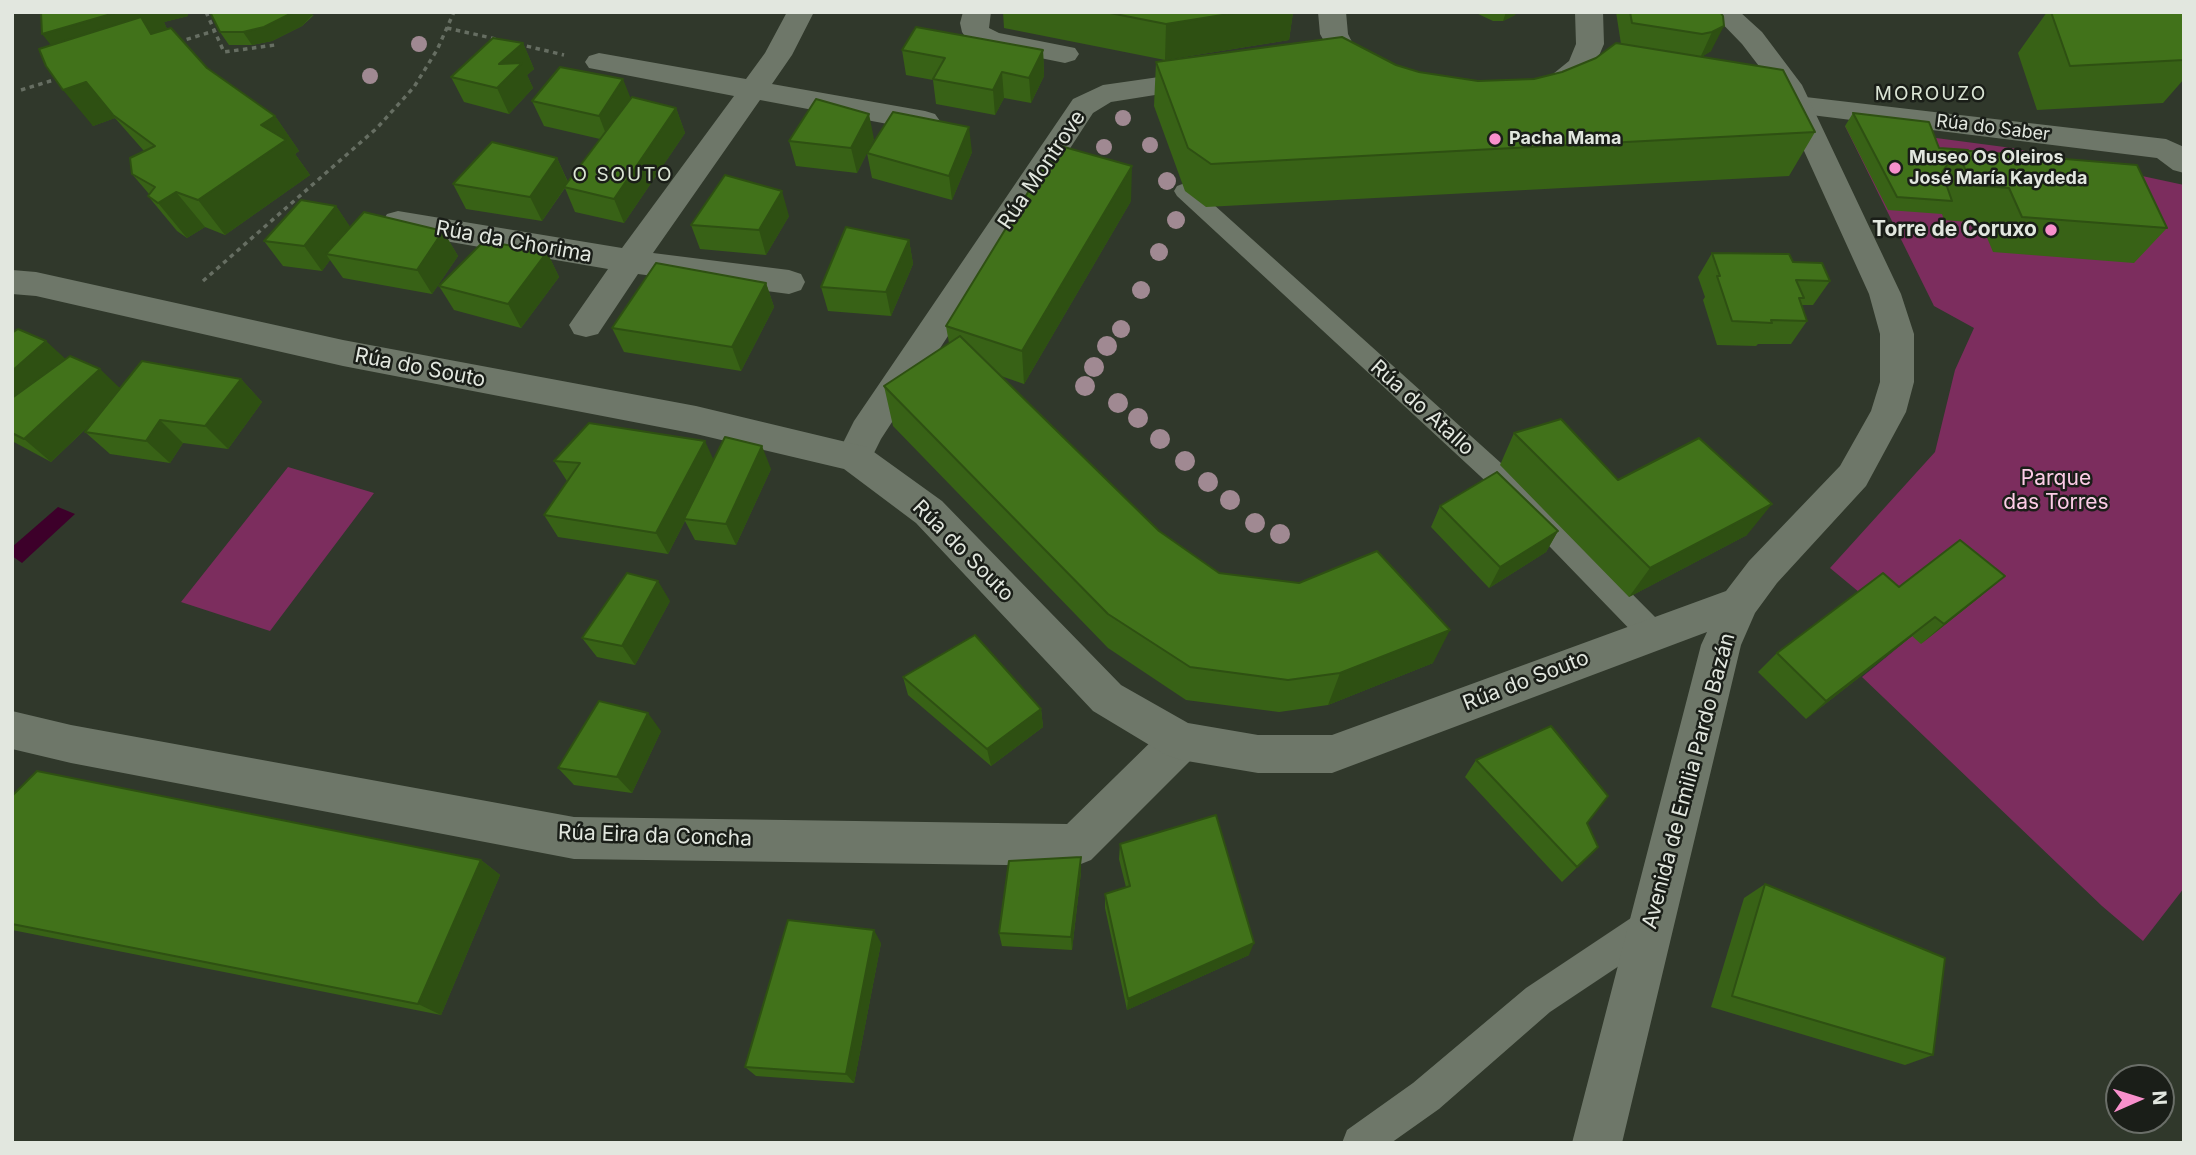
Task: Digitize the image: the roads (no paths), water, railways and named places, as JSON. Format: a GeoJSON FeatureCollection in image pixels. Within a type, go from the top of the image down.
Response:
{"type":"FeatureCollection","features":[{"type":"Feature","properties":{"kind":"street","name":"Rúa da Chorima"},"geometry":{"type":"LineString","coordinates":[[586,325],[750,90],[778,55],[801,12]]}},
{"type":"Feature","properties":{"kind":"street"},"geometry":{"type":"LineString","coordinates":[[977,12],[974,23],[976,32],[991,40],[1065,54]]}},
{"type":"Feature","properties":{"kind":"street"},"geometry":{"type":"LineString","coordinates":[[1518,98],[1558,84],[1594,67],[1589,12]]}},
{"type":"Feature","properties":{"kind":"street","name":"Avenida de Emilia Pardo Bazán"},"geometry":{"type":"LineString","coordinates":[[1597,1143],[1721,645],[1740,603],[1763,572],[1853,476],[1888,412],[1896,382],[1897,334],[1885,294],[1793,95],[1752,38],[1724,12]]}},
{"type":"Feature","properties":{"kind":"street"},"geometry":{"type":"LineString","coordinates":[[1324,14],[1343,51],[1379,78],[1399,86]]}},
{"type":"Feature","properties":{"kind":"street"},"geometry":{"type":"LineString","coordinates":[[1310,58],[1343,51]]}},
{"type":"Feature","properties":{"kind":"street"},"geometry":{"type":"LineString","coordinates":[[599,62],[925,121]]}},
{"type":"Feature","properties":{"kind":"street","name":"Rúa Montrove"},"geometry":{"type":"LineString","coordinates":[[854,457],[867,431],[1083,106],[1103,94],[1235,74]]}},
{"type":"Feature","properties":{"kind":"street","name":"Rúa do Saber"},"geometry":{"type":"LineString","coordinates":[[1746,83],[1793,95],[2178,150]]}},
{"type":"Feature","properties":{"kind":"street","name":"Rúa da Chorima"},"geometry":{"type":"LineString","coordinates":[[398,222],[629,261],[789,282]]}},
{"type":"Feature","properties":{"kind":"street","name":"Rúa do Souto"},"geometry":{"type":"LineString","coordinates":[[12,282],[36,284],[343,353],[696,419],[854,457],[929,512],[1107,698],[1181,741],[1258,754],[1332,754],[1652,633],[1740,603]]}},
{"type":"Feature","properties":{"kind":"street","name":"Rúa Eira da Concha"},"geometry":{"type":"LineString","coordinates":[[12,730],[71,744],[574,838],[1076,845],[1181,741]]}},
{"type":"Feature","properties":{"kind":"lane","name":"Rúa do Atallo"},"geometry":{"type":"LineString","coordinates":[[1185,191],[1502,480],[1652,633]]}},
{"type":"Feature","properties":{"kind":"lane"},"geometry":{"type":"LineString","coordinates":[[1360,1143],[1426,1096],[1538,1000],[1651,924]]}},
{"type":"Feature","properties":{"kind":"place","name":"Pacha Mama"},"geometry":{"type":"Point","coordinates":[1495,139]}},
{"type":"Feature","properties":{"kind":"place","name":"Museo Os Oleiros José María Kaydeda"},"geometry":{"type":"Point","coordinates":[1895,168]}},
{"type":"Feature","properties":{"kind":"place","name":"Torre de Coruxo"},"geometry":{"type":"Point","coordinates":[2051,230]}},
{"type":"Feature","properties":{"kind":"district","name":"MOROUZO"},"geometry":{"type":"Point","coordinates":[1931,94]}},
{"type":"Feature","properties":{"kind":"district","name":"O SOUTO"},"geometry":{"type":"Point","coordinates":[623,175]}},
{"type":"Feature","properties":{"kind":"park label","name":"Parque das Torres"},"geometry":{"type":"Point","coordinates":[2056,491]}}]}
